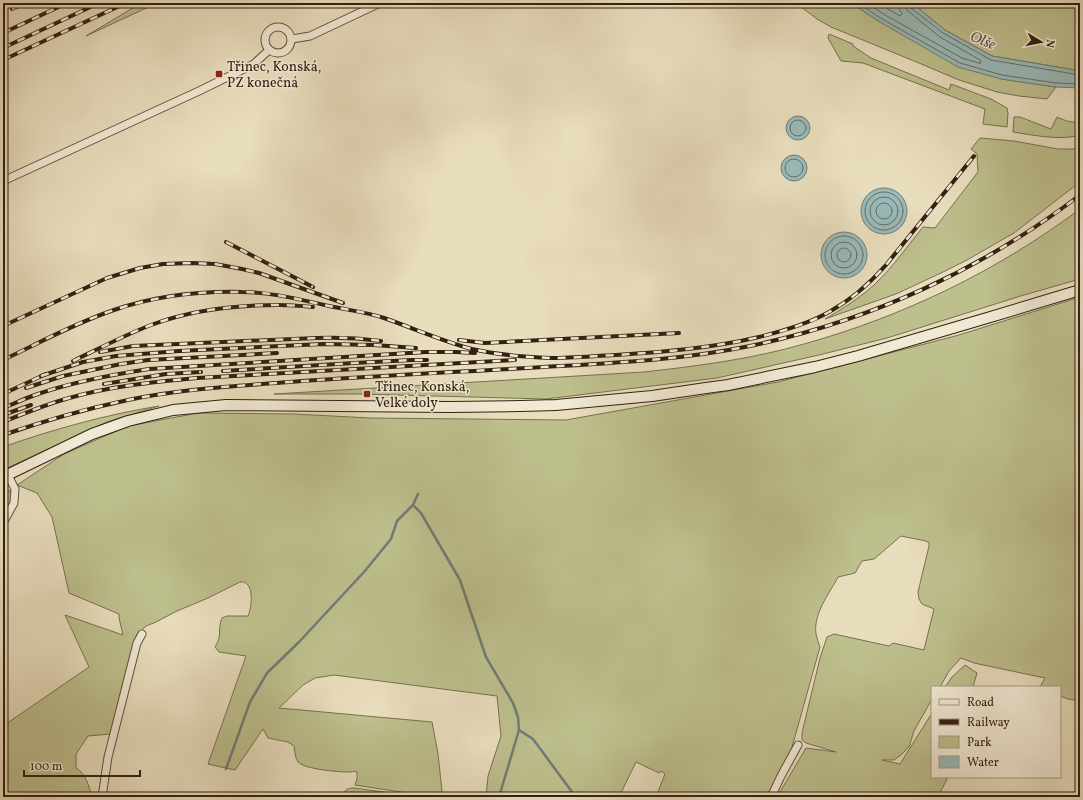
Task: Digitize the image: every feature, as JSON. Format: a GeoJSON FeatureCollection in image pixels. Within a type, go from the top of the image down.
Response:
{"type":"FeatureCollection","features":[{"type":"Feature","properties":{"kind":"main road"},"geometry":{"type":"LineString","coordinates":[[6,476],[92,434],[128,421],[173,410],[226,405],[458,407],[556,405],[652,396],[742,382],[815,367],[858,356],[1080,290]]}},
{"type":"Feature","properties":{"kind":"street"},"geometry":{"type":"LineString","coordinates":[[292,40],[310,36],[380,3]]}},
{"type":"Feature","properties":{"kind":"street"},"geometry":{"type":"LineString","coordinates":[[278,26],[283,27],[290,34],[292,40],[290,46],[286,51],[280,53],[274,53],[269,50],[265,44],[265,38],[268,32],[278,26]]}},
{"type":"Feature","properties":{"kind":"street"},"geometry":{"type":"LineString","coordinates":[[3,181],[206,88],[254,64],[269,50]]}},
{"type":"Feature","properties":{"kind":"street"},"geometry":{"type":"LineString","coordinates":[[3,522],[14,503],[15,489],[6,476]]}},
{"type":"Feature","properties":{"kind":"street"},"geometry":{"type":"LineString","coordinates":[[102,797],[108,757],[137,643],[142,634]]}},
{"type":"Feature","properties":{"kind":"street"},"geometry":{"type":"LineString","coordinates":[[771,797],[798,745]]}},
{"type":"Feature","properties":{"kind":"green space"},"geometry":{"type":"Polygon","coordinates":[[[141,3],[157,3],[86,36],[141,3]]]}},
{"type":"Feature","properties":{"kind":"green space"},"geometry":{"type":"Polygon","coordinates":[[[796,3],[851,3],[880,22],[1002,79],[1056,87],[1047,99],[997,92],[959,80],[831,27],[817,19],[796,3]]]}},
{"type":"Feature","properties":{"kind":"green space"},"geometry":{"type":"Polygon","coordinates":[[[912,3],[1080,3],[1080,70],[992,56],[945,30],[912,3]]]}},
{"type":"Feature","properties":{"kind":"green space"},"geometry":{"type":"Polygon","coordinates":[[[829,34],[853,44],[853,46],[871,58],[949,90],[951,84],[991,99],[1007,108],[1007,127],[983,124],[985,109],[863,63],[841,61],[828,38],[829,34]]]}},
{"type":"Feature","properties":{"kind":"green space"},"geometry":{"type":"Polygon","coordinates":[[[1014,117],[1020,117],[1051,129],[1057,117],[1071,122],[1080,121],[1080,135],[1073,137],[1056,137],[1013,132],[1014,117]]]}},
{"type":"Feature","properties":{"kind":"green space"},"geometry":{"type":"Polygon","coordinates":[[[980,138],[1014,141],[1058,149],[1080,149],[1080,182],[1014,233],[967,260],[896,294],[825,319],[841,310],[874,285],[896,261],[923,227],[935,228],[978,172],[977,154],[971,149],[980,138]]]}},
{"type":"Feature","properties":{"kind":"green space"},"geometry":{"type":"Polygon","coordinates":[[[1080,209],[1080,279],[887,338],[819,355],[717,378],[546,399],[358,394],[274,394],[644,372],[765,354],[841,333],[878,320],[948,289],[983,272],[1016,252],[1080,209]]]}},
{"type":"Feature","properties":{"kind":"green space"},"geometry":{"type":"Polygon","coordinates":[[[1080,297],[1080,701],[1061,696],[1061,686],[1041,686],[1045,678],[974,663],[961,658],[949,671],[941,686],[931,686],[931,701],[914,731],[909,747],[894,760],[882,760],[900,764],[931,715],[931,778],[948,778],[938,797],[777,797],[806,748],[836,752],[806,743],[802,740],[802,733],[820,658],[827,637],[834,634],[889,646],[893,643],[924,650],[934,609],[922,604],[919,599],[918,592],[929,543],[926,541],[901,536],[874,559],[862,561],[855,573],[838,577],[822,604],[816,627],[816,634],[820,647],[794,740],[789,757],[766,797],[656,797],[665,774],[661,771],[659,773],[636,762],[619,797],[486,797],[488,776],[501,736],[497,696],[334,675],[315,678],[303,685],[279,708],[432,722],[438,754],[442,791],[439,795],[420,795],[355,785],[357,772],[321,770],[307,767],[298,762],[296,759],[294,746],[288,742],[268,738],[263,729],[235,770],[208,764],[246,656],[219,652],[215,647],[219,639],[222,618],[227,616],[248,616],[251,607],[250,590],[248,585],[240,582],[146,626],[138,633],[134,640],[110,734],[88,736],[76,754],[76,768],[85,777],[92,797],[3,797],[3,726],[89,667],[65,615],[123,635],[119,614],[69,593],[52,517],[37,493],[17,485],[64,454],[128,426],[198,413],[294,414],[370,418],[566,420],[778,382],[959,335],[1080,297]]]}},
{"type":"Feature","properties":{"kind":"green space"},"geometry":{"type":"Polygon","coordinates":[[[159,406],[107,422],[3,470],[3,447],[80,423],[159,406]]]}},
{"type":"Feature","properties":{"kind":"green space"},"geometry":{"type":"Polygon","coordinates":[[[3,488],[10,491],[11,498],[10,504],[3,515],[3,488]]]}},
{"type":"Feature","properties":{"kind":"green space"},"geometry":{"type":"Polygon","coordinates":[[[965,665],[977,673],[973,686],[946,686],[952,677],[965,665]]]}},
{"type":"Feature","properties":{"kind":"green space"},"geometry":{"type":"Polygon","coordinates":[[[349,788],[422,797],[343,797],[346,790],[349,788]]]}},
{"type":"Feature","properties":{"kind":"green space"},"geometry":{"type":"Polygon","coordinates":[[[453,793],[478,797],[447,797],[453,793]]]}},
{"type":"Feature","properties":{"kind":"water"},"geometry":{"type":"Polygon","coordinates":[[[851,3],[912,3],[945,30],[992,56],[1080,70],[1080,88],[1056,87],[1001,79],[958,67],[880,22],[851,3]]]}},
{"type":"Feature","properties":{"kind":"water"},"geometry":{"type":"Polygon","coordinates":[[[798,116],[807,119],[810,128],[807,137],[798,140],[789,137],[786,128],[789,119],[798,116]]]}},
{"type":"Feature","properties":{"kind":"water"},"geometry":{"type":"Polygon","coordinates":[[[794,155],[803,159],[807,168],[803,177],[794,181],[785,177],[781,168],[785,159],[794,155]]]}},
{"type":"Feature","properties":{"kind":"water"},"geometry":{"type":"Polygon","coordinates":[[[884,188],[897,192],[903,198],[907,211],[903,224],[897,230],[884,234],[871,230],[865,224],[861,211],[865,198],[871,192],[884,188]]]}},
{"type":"Feature","properties":{"kind":"water"},"geometry":{"type":"Polygon","coordinates":[[[844,232],[857,236],[863,242],[867,255],[863,268],[857,274],[844,278],[831,274],[825,268],[821,255],[825,242],[831,236],[844,232]]]}},
{"type":"Feature","properties":{"kind":"waterway"},"geometry":{"type":"LineString","coordinates":[[418,494],[413,505],[421,513],[460,580],[486,657],[513,703],[518,717],[519,730],[499,797]]}},
{"type":"Feature","properties":{"kind":"waterway"},"geometry":{"type":"LineString","coordinates":[[226,769],[250,702],[267,673],[299,642],[364,572],[391,539],[397,521],[413,505]]}},
{"type":"Feature","properties":{"kind":"waterway"},"geometry":{"type":"LineString","coordinates":[[519,730],[533,739],[575,796],[579,797]]}},
{"type":"Feature","properties":{"kind":"railway"},"geometry":{"type":"LineString","coordinates":[[12,9],[26,3]]}},
{"type":"Feature","properties":{"kind":"railway"},"geometry":{"type":"LineString","coordinates":[[3,33],[67,3]]}},
{"type":"Feature","properties":{"kind":"railway"},"geometry":{"type":"LineString","coordinates":[[3,48],[99,3]]}},
{"type":"Feature","properties":{"kind":"railway"},"geometry":{"type":"LineString","coordinates":[[3,60],[126,3]]}},
{"type":"Feature","properties":{"kind":"railway"},"geometry":{"type":"LineString","coordinates":[[3,360],[85,321],[114,310],[145,301],[177,295],[210,292],[253,292],[297,299],[384,318],[472,349],[531,357],[551,358],[616,355],[688,349],[741,341],[804,324],[829,312],[852,297],[867,285],[886,265],[974,156]]}},
{"type":"Feature","properties":{"kind":"railway"},"geometry":{"type":"LineString","coordinates":[[3,435],[96,407],[148,396],[188,391],[322,380],[673,358],[750,346],[839,322],[882,307],[924,289],[965,269],[1004,246],[1043,222],[1080,195]]}},
{"type":"Feature","properties":{"kind":"railway"},"geometry":{"type":"LineString","coordinates":[[226,242],[313,287]]}},
{"type":"Feature","properties":{"kind":"railway"},"geometry":{"type":"LineString","coordinates":[[3,326],[107,278],[140,268],[163,264],[215,264],[242,269],[259,273],[343,303]]}},
{"type":"Feature","properties":{"kind":"railway"},"geometry":{"type":"LineString","coordinates":[[73,361],[151,325],[198,312],[230,307],[263,305],[313,307]]}},
{"type":"Feature","properties":{"kind":"railway"},"geometry":{"type":"LineString","coordinates":[[459,340],[485,343],[679,333]]}},
{"type":"Feature","properties":{"kind":"railway"},"geometry":{"type":"LineString","coordinates":[[100,352],[133,346],[316,338],[348,338],[381,341]]}},
{"type":"Feature","properties":{"kind":"railway"},"geometry":{"type":"LineString","coordinates":[[41,376],[83,362],[116,356],[179,351],[323,344],[416,348]]}},
{"type":"Feature","properties":{"kind":"railway"},"geometry":{"type":"LineString","coordinates":[[3,408],[63,386],[106,376],[149,369],[426,352],[475,353]]}},
{"type":"Feature","properties":{"kind":"railway"},"geometry":{"type":"LineString","coordinates":[[26,388],[63,376],[148,360],[277,353]]}},
{"type":"Feature","properties":{"kind":"railway"},"geometry":{"type":"LineString","coordinates":[[223,371],[427,360]]}},
{"type":"Feature","properties":{"kind":"railway"},"geometry":{"type":"LineString","coordinates":[[3,422],[69,398],[101,390],[149,383],[197,378],[515,360]]}},
{"type":"Feature","properties":{"kind":"railway"},"geometry":{"type":"LineString","coordinates":[[104,384],[166,374],[201,372]]}},
{"type":"Feature","properties":{"kind":"railway"},"geometry":{"type":"LineString","coordinates":[[3,394],[46,374]]}},
{"type":"Feature","properties":{"kind":"railway"},"geometry":{"type":"LineString","coordinates":[[3,415],[31,405]]}},
{"type":"Feature","properties":{"kind":"place","name":"Třinec, Konská, PZ konečná"},"geometry":{"type":"Point","coordinates":[219,74]}},
{"type":"Feature","properties":{"kind":"place","name":"Třinec, Konská, Velké doly"},"geometry":{"type":"Point","coordinates":[367,394]}},
{"type":"Feature","properties":{"kind":"water label","name":"Olše"},"geometry":{"type":"Point","coordinates":[983,40]}}]}
